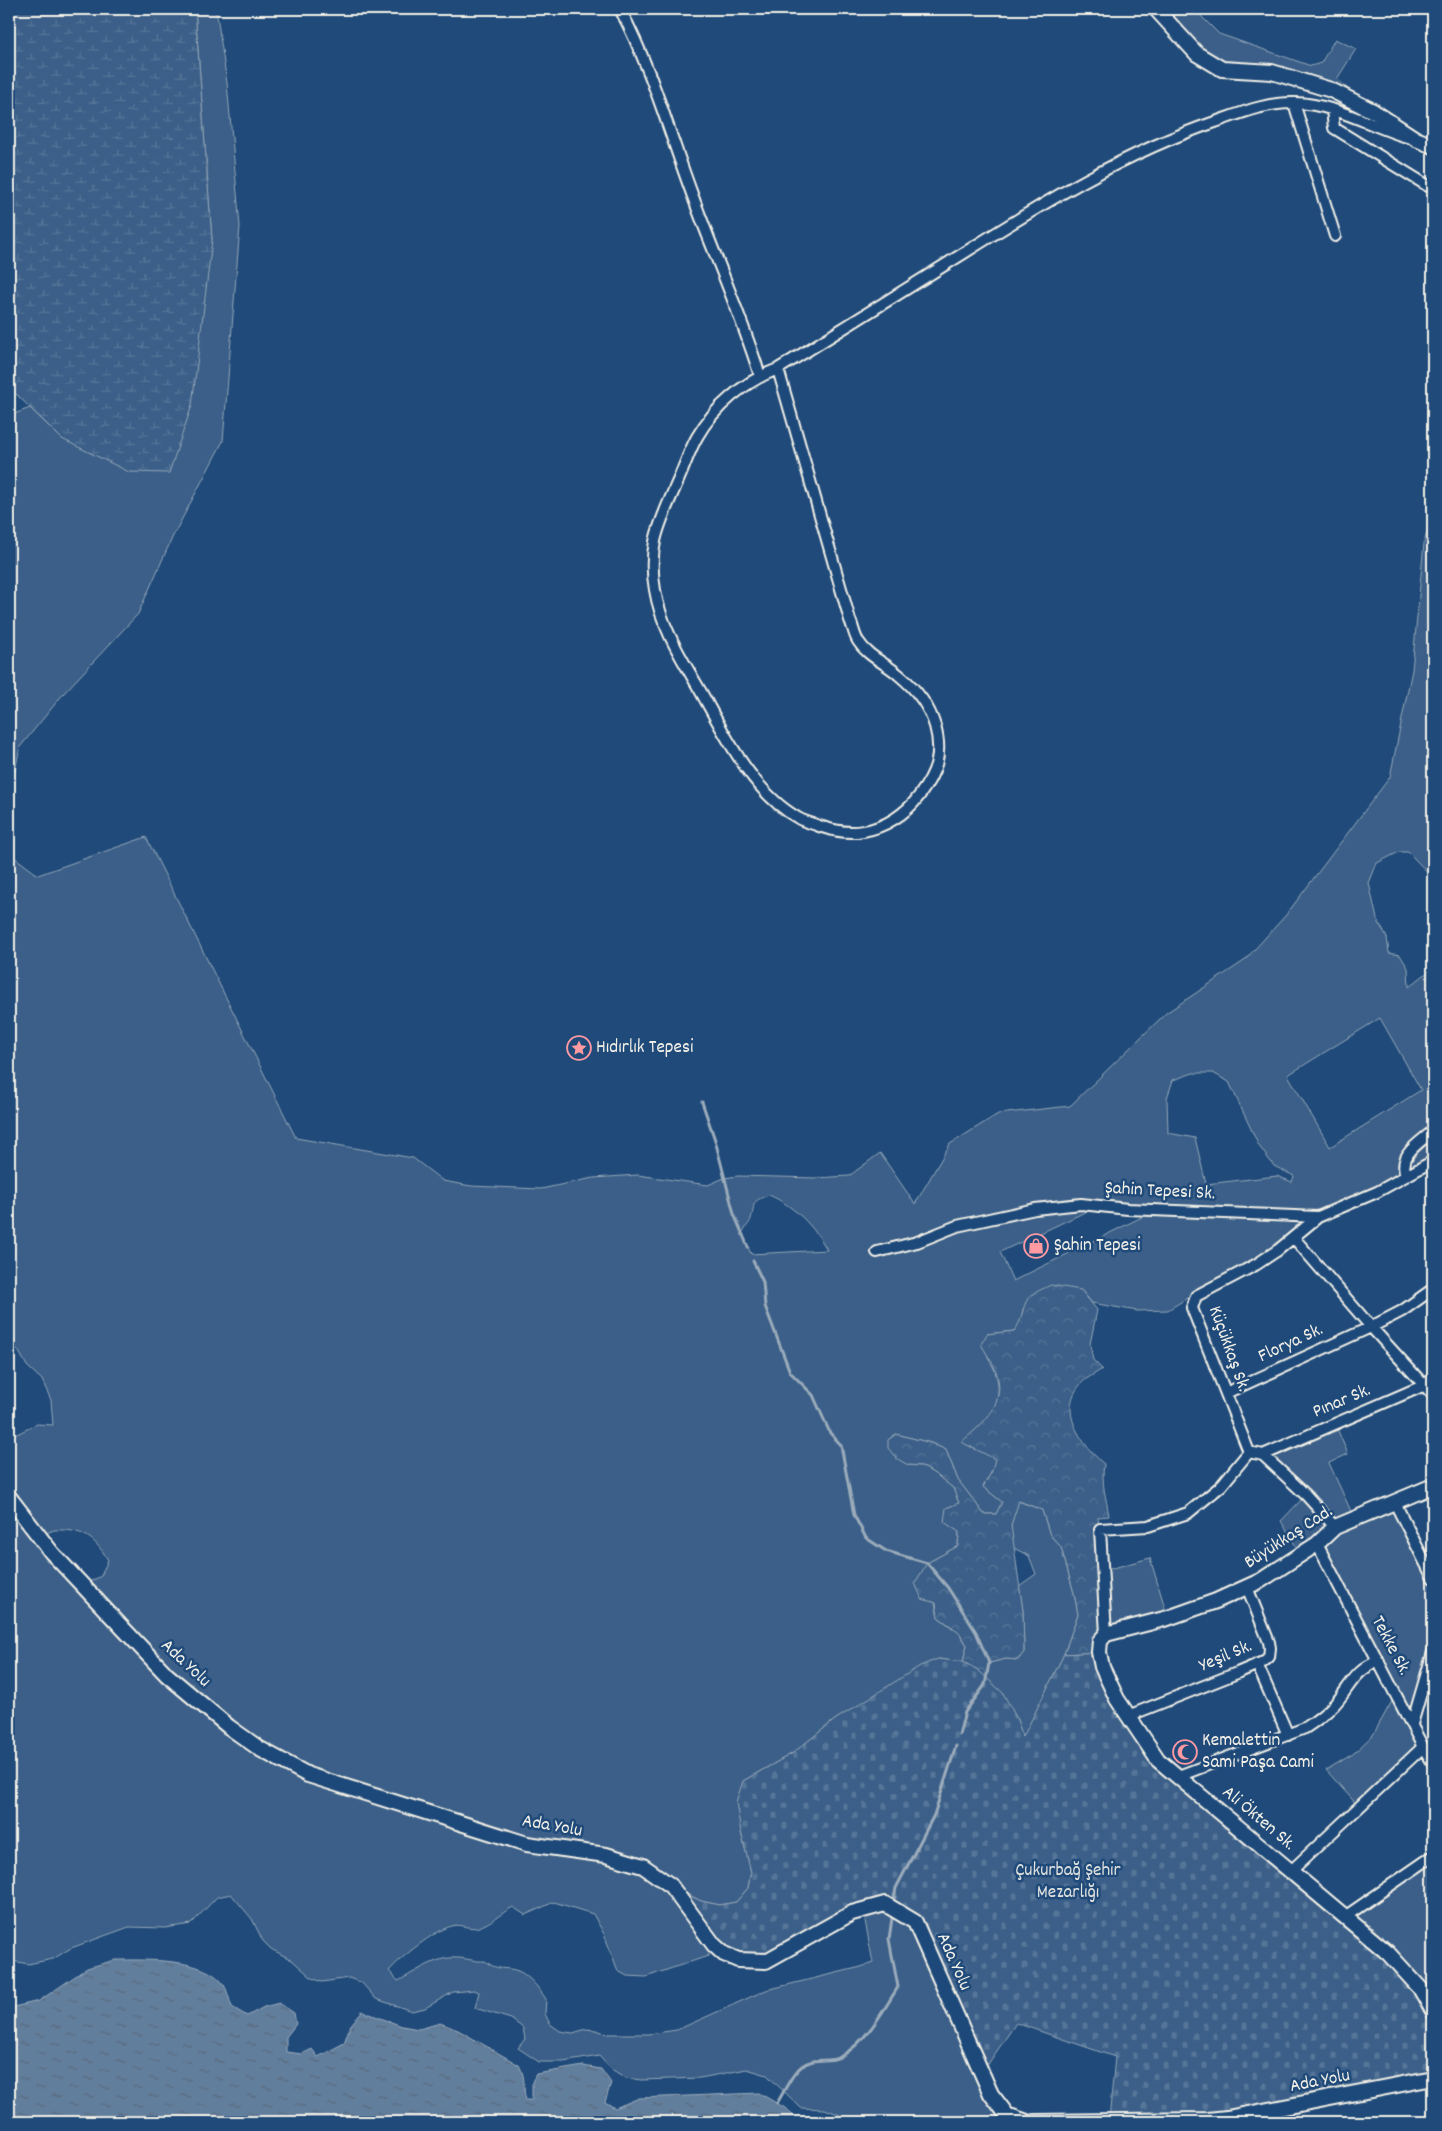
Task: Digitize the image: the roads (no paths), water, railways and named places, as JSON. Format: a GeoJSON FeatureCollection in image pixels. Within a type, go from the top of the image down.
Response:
{"type":"FeatureCollection","features":[{"type":"Feature","properties":{"kind":"street"},"geometry":{"type":"LineString","coordinates":[[620,9],[636,38],[692,194],[749,338],[760,376]]}},
{"type":"Feature","properties":{"kind":"street"},"geometry":{"type":"LineString","coordinates":[[1156,9],[1197,54],[1222,69],[1272,72],[1331,90],[1373,111],[1416,140]]}},
{"type":"Feature","properties":{"kind":"street"},"geometry":{"type":"LineString","coordinates":[[778,369],[850,620],[858,640],[872,656],[899,674],[922,698],[935,726],[939,755],[936,769],[931,778],[914,803],[892,820],[874,830],[850,833],[827,828],[798,818],[773,799],[738,758],[660,618],[654,579],[653,551],[656,531],[697,437],[721,405],[760,376],[778,369],[1017,219],[1122,159],[1190,130],[1265,106],[1294,103],[1332,110],[1433,146]]}},
{"type":"Feature","properties":{"kind":"street"},"geometry":{"type":"LineString","coordinates":[[1294,103],[1335,236]]}},
{"type":"Feature","properties":{"kind":"street"},"geometry":{"type":"LineString","coordinates":[[1332,110],[1334,128],[1428,186]]}},
{"type":"Feature","properties":{"kind":"street"},"geometry":{"type":"LineString","coordinates":[[1406,1176],[1404,1160],[1410,1151],[1433,1131]]}},
{"type":"Feature","properties":{"kind":"street","name":"Şahin Tepesi Sk."},"geometry":{"type":"LineString","coordinates":[[878,1252],[917,1242],[957,1226],[1034,1209],[1081,1204],[1128,1209],[1318,1217],[1378,1192],[1433,1161]]}},
{"type":"Feature","properties":{"kind":"street","name":"Küçükkaş Sk."},"geometry":{"type":"LineString","coordinates":[[1249,1452],[1192,1308],[1196,1296],[1257,1264],[1294,1238],[1318,1217]]}},
{"type":"Feature","properties":{"kind":"street"},"geometry":{"type":"LineString","coordinates":[[1294,1238],[1371,1327],[1429,1382],[1433,1396]]}},
{"type":"Feature","properties":{"kind":"street","name":"Florya Sk."},"geometry":{"type":"LineString","coordinates":[[1226,1393],[1371,1327],[1402,1311],[1433,1289]]}},
{"type":"Feature","properties":{"kind":"street","name":"Pınar Sk."},"geometry":{"type":"LineString","coordinates":[[1263,1455],[1429,1382]]}},
{"type":"Feature","properties":{"kind":"street"},"geometry":{"type":"LineString","coordinates":[[1106,1634],[1100,1529],[1148,1526],[1188,1513],[1220,1486],[1249,1452],[1263,1455],[1306,1495],[1336,1527]]}},
{"type":"Feature","properties":{"kind":"street","name":"Büyükkaş Cad."},"geometry":{"type":"LineString","coordinates":[[1106,1634],[1168,1618],[1216,1601],[1260,1582],[1317,1544],[1336,1527],[1433,1486]]}},
{"type":"Feature","properties":{"kind":"street","name":"Ada Yolu"},"geometry":{"type":"LineString","coordinates":[[9,1497],[52,1553],[167,1675],[229,1727],[260,1749],[308,1775],[527,1844],[606,1855],[643,1866],[670,1885],[714,1945],[724,1954],[738,1960],[766,1961],[852,1913],[885,1904],[915,1922],[991,2094],[1007,2115],[1027,2122]]}},
{"type":"Feature","properties":{"kind":"street"},"geometry":{"type":"LineString","coordinates":[[1394,1501],[1433,1578]]}},
{"type":"Feature","properties":{"kind":"street","name":"Tekke Sk."},"geometry":{"type":"LineString","coordinates":[[1317,1544],[1433,1763]]}},
{"type":"Feature","properties":{"kind":"street","name":"Yeşil Sk."},"geometry":{"type":"LineString","coordinates":[[1128,1716],[1257,1664],[1269,1657],[1270,1648],[1247,1587]]}},
{"type":"Feature","properties":{"kind":"street","name":"Ali Ökten Sk."},"geometry":{"type":"LineString","coordinates":[[1106,1634],[1100,1641],[1098,1652],[1102,1668],[1128,1716],[1158,1760],[1388,1953],[1420,1988],[1433,2011]]}},
{"type":"Feature","properties":{"kind":"street"},"geometry":{"type":"LineString","coordinates":[[1412,1724],[1433,1652]]}},
{"type":"Feature","properties":{"kind":"street"},"geometry":{"type":"LineString","coordinates":[[1176,1777],[1288,1736],[1321,1718],[1344,1693],[1359,1672],[1366,1666],[1379,1661]]}},
{"type":"Feature","properties":{"kind":"street"},"geometry":{"type":"LineString","coordinates":[[1257,1664],[1288,1736]]}},
{"type":"Feature","properties":{"kind":"street"},"geometry":{"type":"LineString","coordinates":[[1291,1871],[1423,1747]]}},
{"type":"Feature","properties":{"kind":"street"},"geometry":{"type":"LineString","coordinates":[[1346,1916],[1433,1856]]}},
{"type":"Feature","properties":{"kind":"street","name":"Ada Yolu"},"geometry":{"type":"LineString","coordinates":[[1034,2122],[1208,2120],[1227,2118],[1433,2078]]}},
{"type":"Feature","properties":{"kind":"water"},"geometry":{"type":"Polygon","coordinates":[[[115,1960],[174,1962],[203,1969],[215,1976],[224,1985],[232,2007],[247,2016],[264,2007],[279,2003],[294,2013],[296,2024],[286,2037],[286,2052],[302,2054],[312,2049],[318,2057],[344,2043],[350,2026],[362,2011],[402,2026],[419,2029],[440,2023],[458,2030],[519,2065],[523,2075],[526,2100],[532,2100],[532,2082],[536,2074],[583,2066],[601,2069],[611,2083],[605,2102],[615,2108],[639,2098],[759,2093],[785,2108],[800,2122],[9,2122],[9,2008],[39,2001],[87,1968],[115,1960]]]}},
{"type":"Feature","properties":{"kind":"waterway"},"geometry":{"type":"LineString","coordinates":[[702,1102],[715,1140],[734,1214],[748,1247]]}},
{"type":"Feature","properties":{"kind":"waterway"},"geometry":{"type":"LineString","coordinates":[[753,1261],[763,1282],[765,1306],[790,1372],[813,1395],[830,1433],[841,1445],[854,1515],[866,1538],[886,1551],[927,1563],[948,1588],[976,1632],[989,1663],[985,1685],[965,1712],[959,1735]]}},
{"type":"Feature","properties":{"kind":"waterway"},"geometry":{"type":"LineString","coordinates":[[894,1899],[896,1888],[934,1815],[956,1746]]}},
{"type":"Feature","properties":{"kind":"waterway"},"geometry":{"type":"LineString","coordinates":[[777,2103],[799,2068],[810,2062],[836,2059],[850,2050],[866,2035],[886,2007],[898,1987],[889,1939],[892,1918]]}},
{"type":"Feature","properties":{"kind":"place","name":"Hıdırlık Tepesi"},"geometry":{"type":"Point","coordinates":[579,1048]}},
{"type":"Feature","properties":{"kind":"place","name":"Şahin Tepesi"},"geometry":{"type":"Point","coordinates":[1036,1246]}},
{"type":"Feature","properties":{"kind":"place","name":"Kemalettin Sami Paşa Cami"},"geometry":{"type":"Point","coordinates":[1185,1752]}},
{"type":"Feature","properties":{"kind":"park label","name":"Çukurbağ Şehir Mezarlığı"},"geometry":{"type":"Point","coordinates":[1068,1882]}}]}
